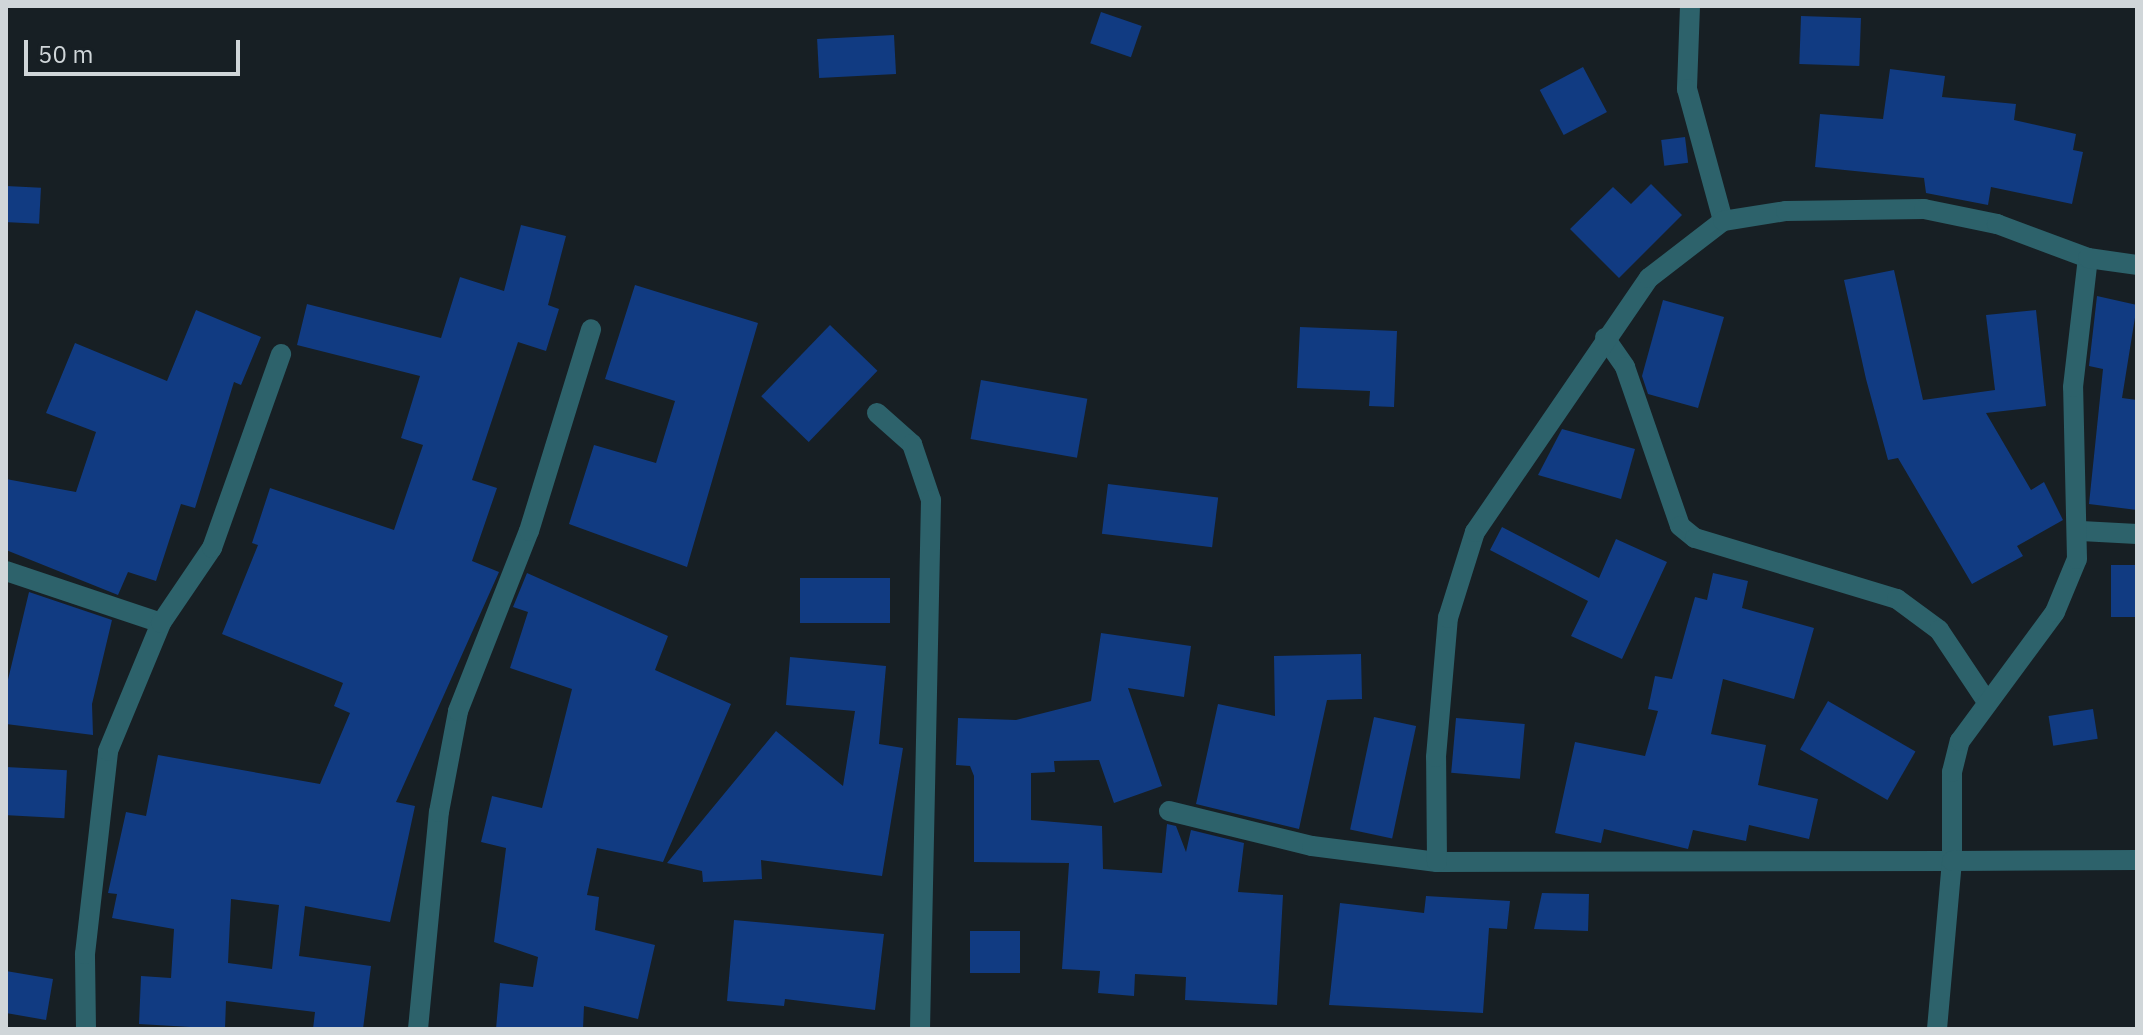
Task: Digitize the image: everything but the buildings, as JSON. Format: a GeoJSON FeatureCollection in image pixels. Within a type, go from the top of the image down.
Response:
{"type":"FeatureCollection","features":[{"type":"Feature","properties":{"kind":"street"},"geometry":{"type":"LineString","coordinates":[[1690,6],[1687,89],[1723,221]]}},
{"type":"Feature","properties":{"kind":"street"},"geometry":{"type":"LineString","coordinates":[[1437,862],[1436,757],[1448,618],[1475,532],[1649,278],[1723,221],[1786,211],[1924,209],[1997,224],[2088,258],[2137,265]]}},
{"type":"Feature","properties":{"kind":"street"},"geometry":{"type":"LineString","coordinates":[[1937,1029],[1952,861],[1952,772],[1960,741],[1985,699],[2055,612],[2081,531],[2073,387],[2088,258]]}},
{"type":"Feature","properties":{"kind":"street"},"geometry":{"type":"LineString","coordinates":[[418,1029],[439,812],[458,711],[529,531],[591,329]]}},
{"type":"Feature","properties":{"kind":"street"},"geometry":{"type":"LineString","coordinates":[[1605,338],[1625,367],[1680,526],[1695,538],[1897,599],[1939,630],[1985,699]]}},
{"type":"Feature","properties":{"kind":"street"},"geometry":{"type":"LineString","coordinates":[[86,1029],[85,954],[108,751],[161,623],[212,548],[281,354]]}},
{"type":"Feature","properties":{"kind":"street"},"geometry":{"type":"LineString","coordinates":[[877,413],[912,444],[931,500],[920,1029]]}},
{"type":"Feature","properties":{"kind":"street"},"geometry":{"type":"LineString","coordinates":[[2081,531],[2137,534]]}},
{"type":"Feature","properties":{"kind":"street"},"geometry":{"type":"LineString","coordinates":[[6,571],[161,623]]}},
{"type":"Feature","properties":{"kind":"street"},"geometry":{"type":"LineString","coordinates":[[1169,811],[1312,846],[1437,862],[2137,860]]}}]}
